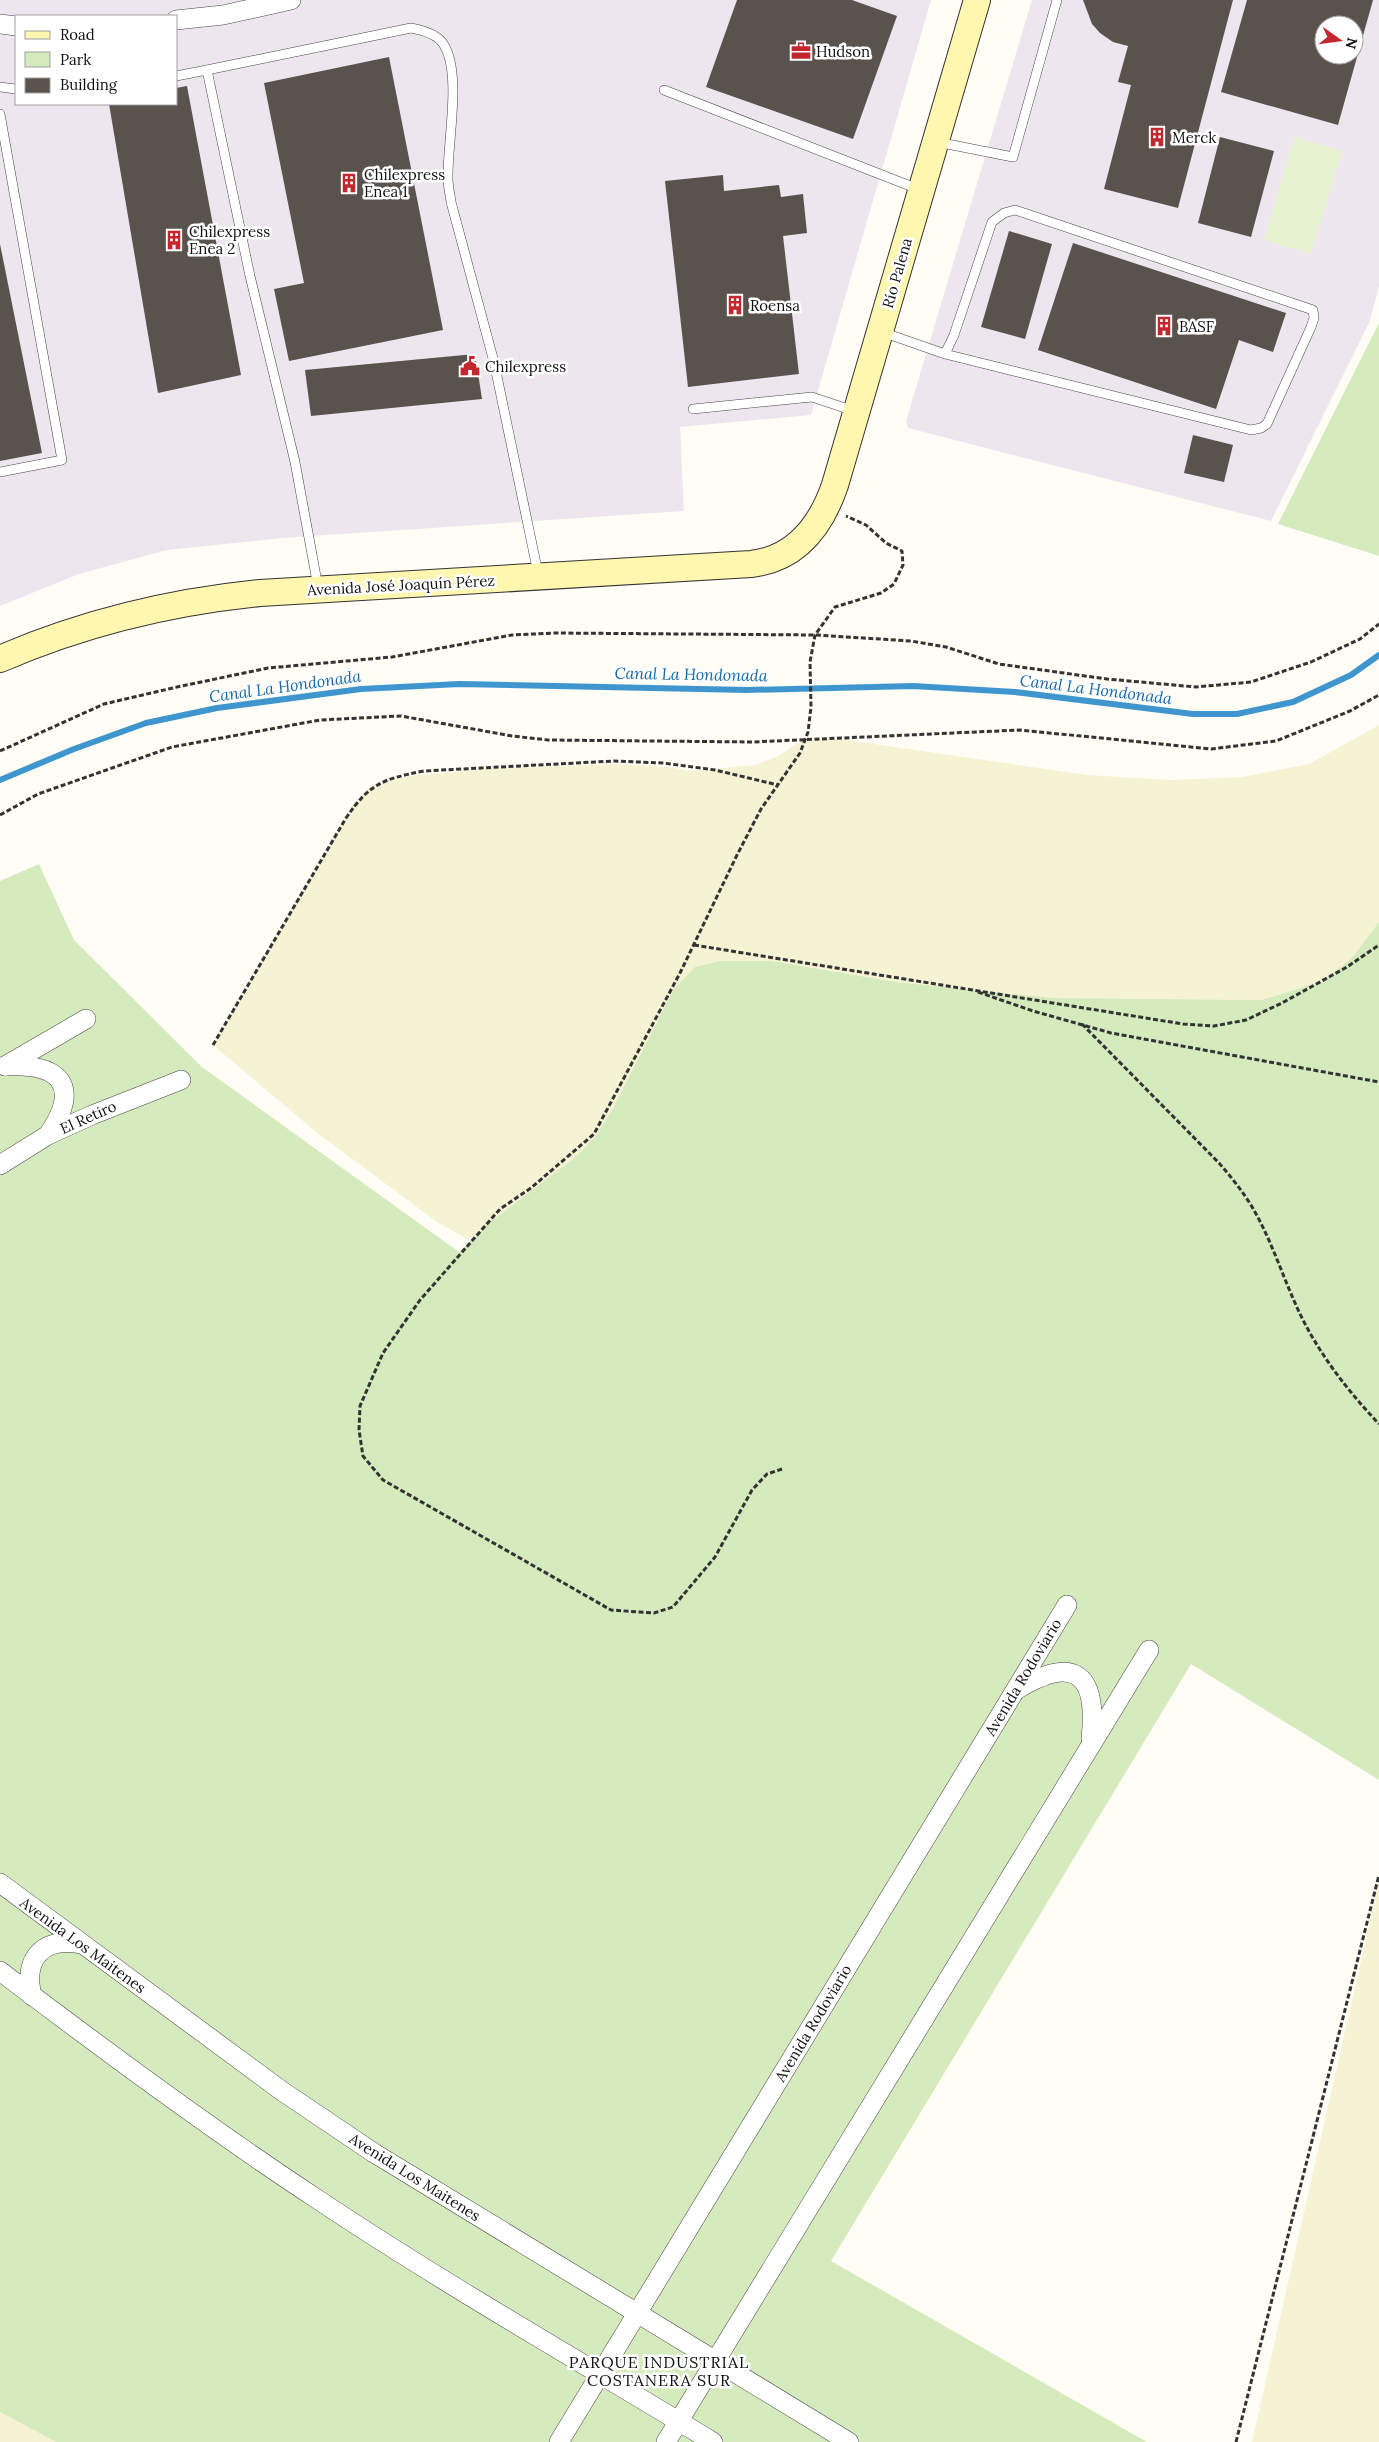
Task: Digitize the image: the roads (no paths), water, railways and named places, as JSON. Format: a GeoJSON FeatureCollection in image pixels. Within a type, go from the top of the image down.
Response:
{"type":"FeatureCollection","features":[{"type":"Feature","properties":{"kind":"main road","name":"Río Palena"},"geometry":{"type":"LineString","coordinates":[[804,539],[814,528],[827,507],[835,485],[977,0]]}},
{"type":"Feature","properties":{"kind":"main road","name":"Avenida José Joaquín Pérez"},"geometry":{"type":"LineString","coordinates":[[0,659],[90,627],[165,607],[230,596],[761,563],[781,556],[804,539]]}},
{"type":"Feature","properties":{"kind":"street"},"geometry":{"type":"LineString","coordinates":[[178,20],[255,9],[291,0]]}},
{"type":"Feature","properties":{"kind":"street"},"geometry":{"type":"LineString","coordinates":[[0,24],[15,26]]}},
{"type":"Feature","properties":{"kind":"street"},"geometry":{"type":"LineString","coordinates":[[3,1068],[86,1019]]}},
{"type":"Feature","properties":{"kind":"street"},"geometry":{"type":"LineString","coordinates":[[3,1068],[40,1066],[56,1075],[61,1082],[64,1095],[62,1109],[48,1135]]}},
{"type":"Feature","properties":{"kind":"street","name":"El Retiro"},"geometry":{"type":"LineString","coordinates":[[0,1164],[48,1135],[118,1104],[182,1080]]}},
{"type":"Feature","properties":{"kind":"street","name":"Avenida Rodoviario"},"geometry":{"type":"LineString","coordinates":[[559,2442],[1067,1605]]}},
{"type":"Feature","properties":{"kind":"street"},"geometry":{"type":"LineString","coordinates":[[666,2442],[1148,1650]]}},
{"type":"Feature","properties":{"kind":"street"},"geometry":{"type":"LineString","coordinates":[[1015,1690],[1029,1682],[1053,1673],[1069,1672],[1081,1677],[1087,1684],[1091,1705],[1090,1743]]}},
{"type":"Feature","properties":{"kind":"street","name":"Avenida Los Maitenes"},"geometry":{"type":"LineString","coordinates":[[0,1883],[282,2090],[374,2153],[849,2442]]}},
{"type":"Feature","properties":{"kind":"street"},"geometry":{"type":"LineString","coordinates":[[32,1996],[29,1978],[32,1964],[38,1953],[60,1942],[82,1944]]}},
{"type":"Feature","properties":{"kind":"street"},"geometry":{"type":"LineString","coordinates":[[0,1972],[316,2199],[712,2442]]}},
{"type":"Feature","properties":{"kind":"lane"},"geometry":{"type":"LineString","coordinates":[[935,142],[1013,157],[1058,0]]}},
{"type":"Feature","properties":{"kind":"lane"},"geometry":{"type":"LineString","coordinates":[[178,76],[411,28],[428,33],[444,43],[451,63],[453,81],[448,180],[451,202],[494,362],[539,576]]}},
{"type":"Feature","properties":{"kind":"lane"},"geometry":{"type":"LineString","coordinates":[[208,70],[250,276],[296,462],[319,590]]}},
{"type":"Feature","properties":{"kind":"lane"},"geometry":{"type":"LineString","coordinates":[[0,87],[15,88]]}},
{"type":"Feature","properties":{"kind":"lane"},"geometry":{"type":"LineString","coordinates":[[664,90],[921,190]]}},
{"type":"Feature","properties":{"kind":"lane"},"geometry":{"type":"LineString","coordinates":[[0,114],[62,460],[0,472]]}},
{"type":"Feature","properties":{"kind":"lane"},"geometry":{"type":"LineString","coordinates":[[880,331],[945,354],[1251,430],[1261,428],[1267,424],[1314,318],[1313,310],[1015,210],[1004,213],[992,222],[954,336],[945,354]]}},
{"type":"Feature","properties":{"kind":"lane"},"geometry":{"type":"LineString","coordinates":[[693,409],[812,397],[856,412]]}},
{"type":"Feature","properties":{"kind":"waterway","name":"Canal La Hondonada"},"geometry":{"type":"LineString","coordinates":[[0,780],[74,749],[146,723],[217,708],[361,689],[459,684],[747,690],[913,686],[1015,692],[1193,714],[1237,714],[1293,702],[1351,675],[1379,655]]}},
{"type":"Feature","properties":{"kind":"place","name":"Hudson"},"geometry":{"type":"Point","coordinates":[801,51]}},
{"type":"Feature","properties":{"kind":"place","name":"Merck"},"geometry":{"type":"Point","coordinates":[1157,137]}},
{"type":"Feature","properties":{"kind":"place","name":"Chilexpress Enea 1"},"geometry":{"type":"Point","coordinates":[349,183]}},
{"type":"Feature","properties":{"kind":"place","name":"Chilexpress Enea 2"},"geometry":{"type":"Point","coordinates":[174,240]}},
{"type":"Feature","properties":{"kind":"place","name":"Roensa"},"geometry":{"type":"Point","coordinates":[735,305]}},
{"type":"Feature","properties":{"kind":"place","name":"BASF"},"geometry":{"type":"Point","coordinates":[1164,326]}},
{"type":"Feature","properties":{"kind":"place","name":"Chilexpress"},"geometry":{"type":"Point","coordinates":[470,366]}},
{"type":"Feature","properties":{"kind":"district","name":"PARQUE INDUSTRIAL COSTANERA SUR"},"geometry":{"type":"Point","coordinates":[659,2371]}}]}
